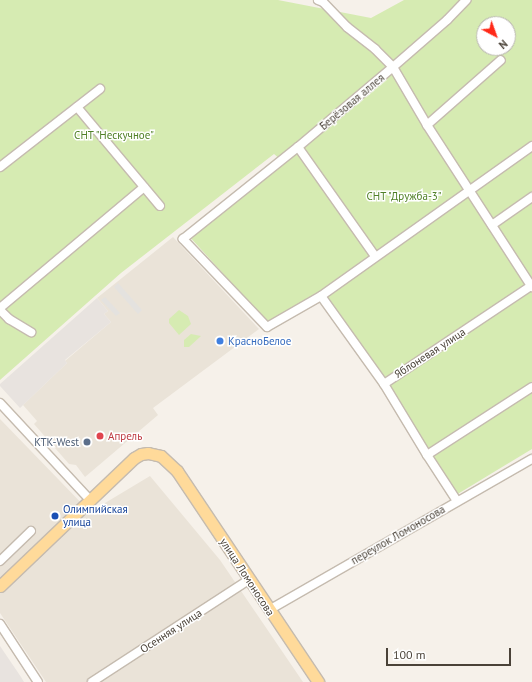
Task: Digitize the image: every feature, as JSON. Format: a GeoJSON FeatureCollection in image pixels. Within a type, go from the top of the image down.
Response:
{"type":"FeatureCollection","features":[{"type":"Feature","properties":{"kind":"main road","name":"улица Ломоносова"},"geometry":{"type":"LineString","coordinates":[[0,586],[129,462],[141,454],[161,456],[177,471],[318,682]]}},
{"type":"Feature","properties":{"kind":"street"},"geometry":{"type":"LineString","coordinates":[[318,0],[323,2],[347,27],[393,67],[447,20],[466,0]]}},
{"type":"Feature","properties":{"kind":"street"},"geometry":{"type":"LineString","coordinates":[[427,124],[501,60]]}},
{"type":"Feature","properties":{"kind":"street","name":"Берёзовая аллея"},"geometry":{"type":"LineString","coordinates":[[321,296],[267,327],[183,239],[298,147],[393,67],[427,124],[532,287]]}},
{"type":"Feature","properties":{"kind":"street"},"geometry":{"type":"LineString","coordinates":[[0,167],[100,88]]}},
{"type":"Feature","properties":{"kind":"street"},"geometry":{"type":"LineString","coordinates":[[77,107],[160,206]]}},
{"type":"Feature","properties":{"kind":"street"},"geometry":{"type":"LineString","coordinates":[[384,384],[321,296],[469,189],[532,146]]}},
{"type":"Feature","properties":{"kind":"street"},"geometry":{"type":"LineString","coordinates":[[298,147],[375,256]]}},
{"type":"Feature","properties":{"kind":"street"},"geometry":{"type":"LineString","coordinates":[[32,332],[9,319],[0,309],[144,187]]}},
{"type":"Feature","properties":{"kind":"street"},"geometry":{"type":"LineString","coordinates":[[492,225],[532,197]]}},
{"type":"Feature","properties":{"kind":"street","name":"Яблоневая улица"},"geometry":{"type":"LineString","coordinates":[[457,501],[384,384],[532,287]]}},
{"type":"Feature","properties":{"kind":"street"},"geometry":{"type":"LineString","coordinates":[[427,455],[532,387]]}},
{"type":"Feature","properties":{"kind":"street"},"geometry":{"type":"LineString","coordinates":[[0,403],[90,500]]}},
{"type":"Feature","properties":{"kind":"street","name":"переулок Ломоносова"},"geometry":{"type":"LineString","coordinates":[[269,610],[457,501],[530,461]]}},
{"type":"Feature","properties":{"kind":"street"},"geometry":{"type":"LineString","coordinates":[[0,561],[31,531]]}},
{"type":"Feature","properties":{"kind":"street","name":"Осенняя улица"},"geometry":{"type":"LineString","coordinates":[[92,682],[250,579]]}},
{"type":"Feature","properties":{"kind":"street"},"geometry":{"type":"LineString","coordinates":[[0,624],[38,682]]}},
{"type":"Feature","properties":{"kind":"shaded area"},"geometry":{"type":"Polygon","coordinates":[[[173,237],[259,329],[153,408],[158,415],[85,477],[76,465],[69,464],[34,424],[37,421],[23,405],[67,363],[65,361],[111,322],[104,314],[108,311],[97,298],[173,237]]]}},
{"type":"Feature","properties":{"kind":"shaded area"},"geometry":{"type":"Polygon","coordinates":[[[118,283],[142,310],[138,314],[114,287],[118,283]]]}},
{"type":"Feature","properties":{"kind":"shaded area"},"geometry":{"type":"Polygon","coordinates":[[[105,297],[120,313],[116,316],[101,300],[105,297]]]}},
{"type":"Feature","properties":{"kind":"shaded area"},"geometry":{"type":"Polygon","coordinates":[[[97,298],[108,311],[104,314],[111,322],[65,360],[67,363],[20,408],[0,386],[0,384],[97,298]]]}},
{"type":"Feature","properties":{"kind":"shaded area"},"geometry":{"type":"Polygon","coordinates":[[[0,419],[90,512],[150,476],[220,560],[303,682],[46,682],[0,613],[0,419]]]}},
{"type":"Feature","properties":{"kind":"shaded area"},"geometry":{"type":"Polygon","coordinates":[[[0,646],[21,677],[24,682],[0,682],[0,646]]]}},
{"type":"Feature","properties":{"kind":"green space","name":"СНТ \"Дружба-3\""},"geometry":{"type":"Polygon","coordinates":[[[0,0],[278,0],[371,18],[404,0],[532,0],[532,449],[456,495],[319,292],[269,324],[188,235],[281,160],[274,154],[121,273],[0,380],[0,0]]]}},
{"type":"Feature","properties":{"kind":"green space"},"geometry":{"type":"Polygon","coordinates":[[[179,310],[188,316],[191,324],[179,335],[169,323],[169,319],[179,310]]]}},
{"type":"Feature","properties":{"kind":"green space"},"geometry":{"type":"Polygon","coordinates":[[[191,334],[201,336],[189,347],[184,347],[184,340],[191,334]]]}},
{"type":"Feature","properties":{"kind":"place","name":"КрасноБелое"},"geometry":{"type":"Point","coordinates":[220,341]}},
{"type":"Feature","properties":{"kind":"place","name":"Апрель"},"geometry":{"type":"Point","coordinates":[100,436]}},
{"type":"Feature","properties":{"kind":"place","name":"KTK-West"},"geometry":{"type":"Point","coordinates":[87,442]}},
{"type":"Feature","properties":{"kind":"place","name":"Олимпийская улица"},"geometry":{"type":"Point","coordinates":[55,516]}},
{"type":"Feature","properties":{"kind":"park label","name":"СНТ \"Нескучное\""},"geometry":{"type":"Point","coordinates":[114,135]}}]}
